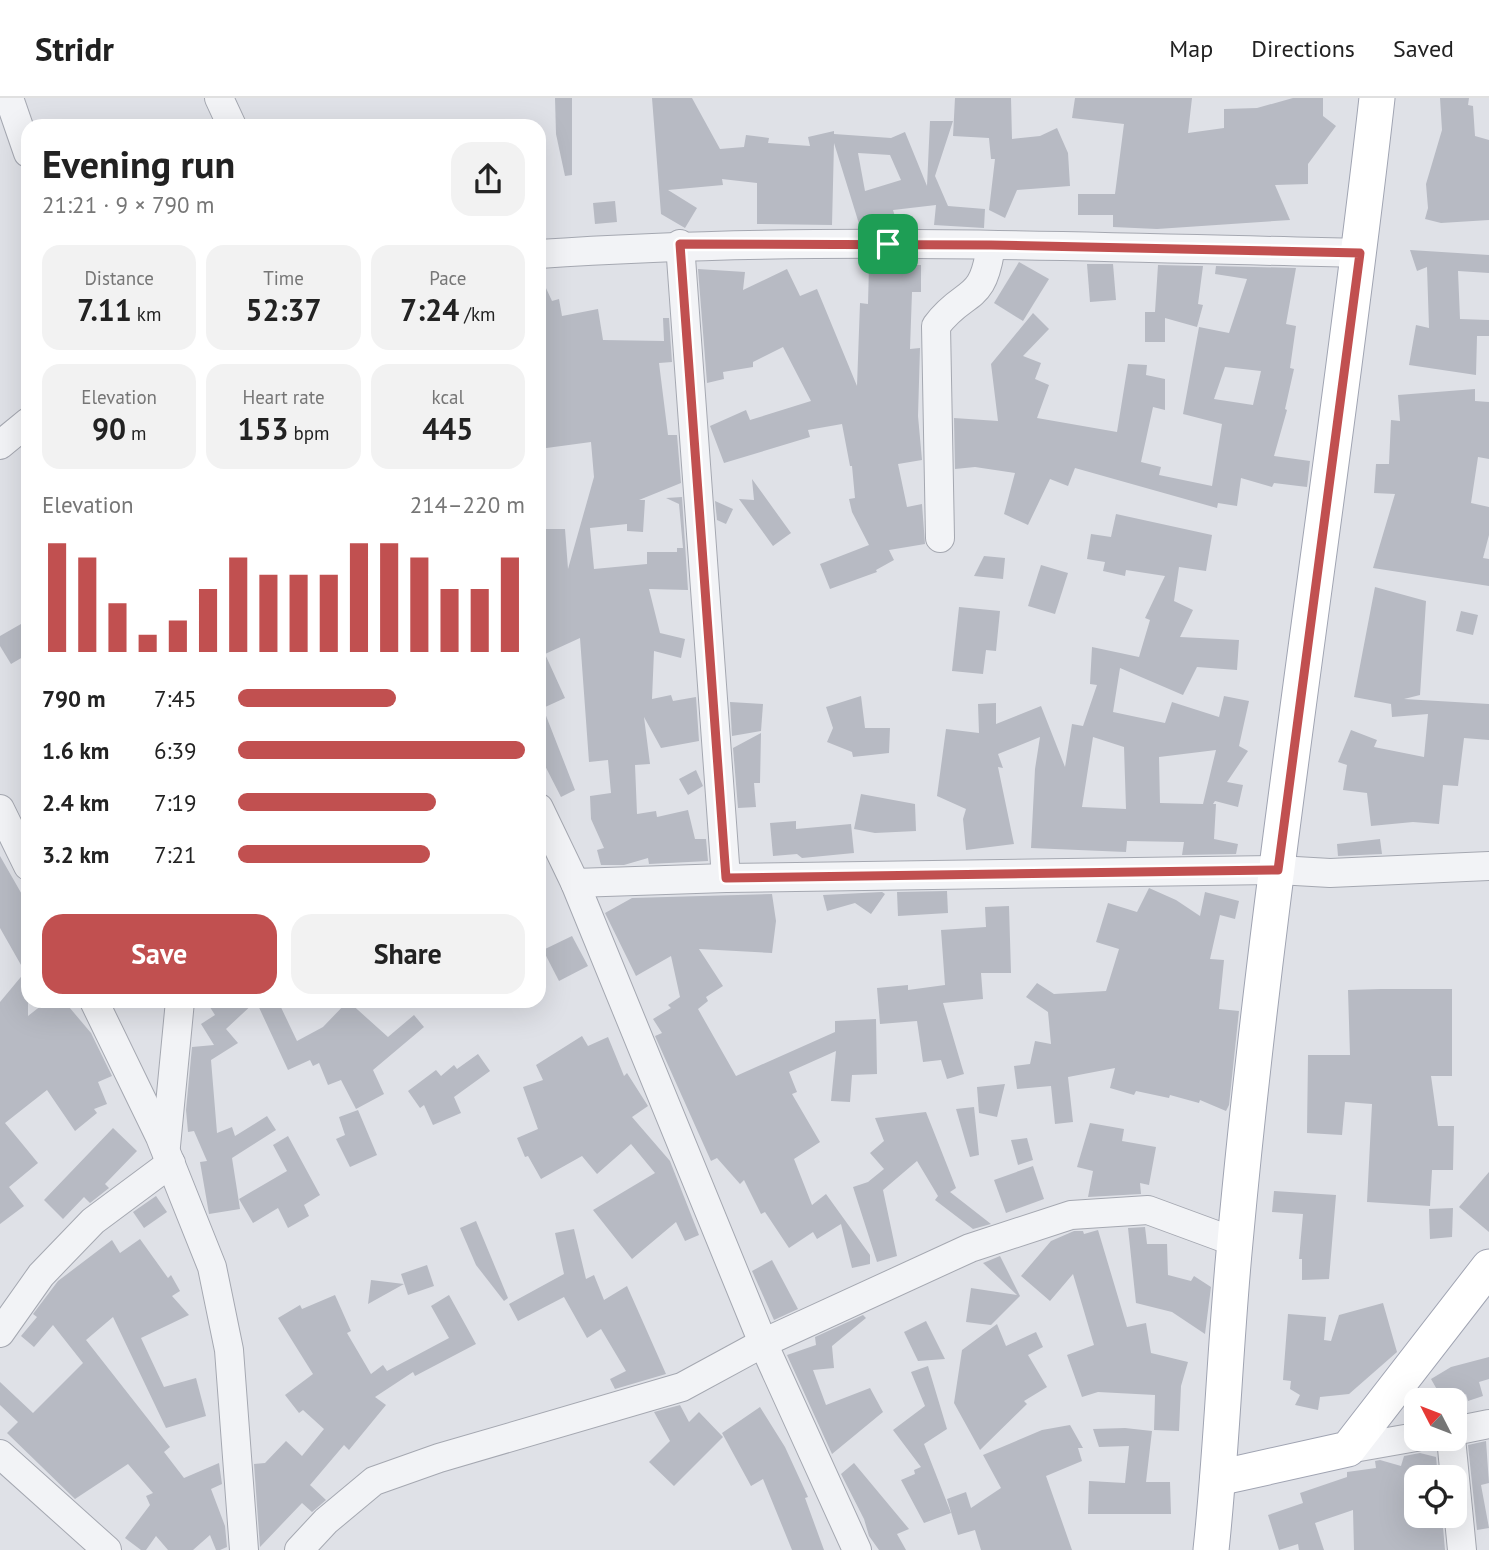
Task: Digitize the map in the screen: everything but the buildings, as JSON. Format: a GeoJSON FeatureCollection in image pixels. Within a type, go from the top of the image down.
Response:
{"type":"FeatureCollection","features":[{"type":"Feature","properties":{"kind":"main road"},"geometry":{"type":"LineString","coordinates":[[1212,1550],[1235,1242],[1278,870],[1360,253],[1377,98]]}},
{"type":"Feature","properties":{"kind":"main road"},"geometry":{"type":"LineString","coordinates":[[1219,1478],[1348,1449],[1489,1267]]}},
{"type":"Feature","properties":{"kind":"street"},"geometry":{"type":"LineString","coordinates":[[9,98],[21,133]]}},
{"type":"Feature","properties":{"kind":"street"},"geometry":{"type":"LineString","coordinates":[[219,98],[229,119]]}},
{"type":"Feature","properties":{"kind":"street"},"geometry":{"type":"LineString","coordinates":[[546,254],[680,244],[991,245],[1360,253]]}},
{"type":"Feature","properties":{"kind":"street"},"geometry":{"type":"LineString","coordinates":[[680,244],[726,878]]}},
{"type":"Feature","properties":{"kind":"street"},"geometry":{"type":"LineString","coordinates":[[940,538],[936,326],[944,316],[978,290],[988,271],[991,245]]}},
{"type":"Feature","properties":{"kind":"street"},"geometry":{"type":"LineString","coordinates":[[0,446],[21,428]]}},
{"type":"Feature","properties":{"kind":"street"},"geometry":{"type":"LineString","coordinates":[[0,809],[21,852]]}},
{"type":"Feature","properties":{"kind":"street"},"geometry":{"type":"LineString","coordinates":[[546,823],[575,883],[763,1343],[856,1550]]}},
{"type":"Feature","properties":{"kind":"street"},"geometry":{"type":"LineString","coordinates":[[575,883],[726,878],[1278,870],[1329,873],[1489,866]]}},
{"type":"Feature","properties":{"kind":"street"},"geometry":{"type":"LineString","coordinates":[[97,1008],[168,1156],[212,1267],[229,1350],[244,1550]]}},
{"type":"Feature","properties":{"kind":"street"},"geometry":{"type":"LineString","coordinates":[[0,1333],[41,1275],[93,1221],[168,1156],[179,1008]]}},
{"type":"Feature","properties":{"kind":"street"},"geometry":{"type":"LineString","coordinates":[[299,1550],[326,1521],[374,1481],[439,1458],[682,1387],[763,1343],[970,1248],[1071,1215],[1148,1210],[1235,1242]]}},
{"type":"Feature","properties":{"kind":"street"},"geometry":{"type":"LineString","coordinates":[[1467,1428],[1489,1424]]}},
{"type":"Feature","properties":{"kind":"street"},"geometry":{"type":"LineString","coordinates":[[1348,1449],[1404,1439]]}},
{"type":"Feature","properties":{"kind":"street"},"geometry":{"type":"LineString","coordinates":[[1452,1451],[1462,1550]]}},
{"type":"Feature","properties":{"kind":"street"},"geometry":{"type":"LineString","coordinates":[[0,1454],[107,1550]]}},
{"type":"Feature","properties":{"kind":"route"},"geometry":{"type":"LineString","coordinates":[[680,244],[888,244],[1360,253],[1278,870],[726,878],[696,433],[680,244]]}}]}
